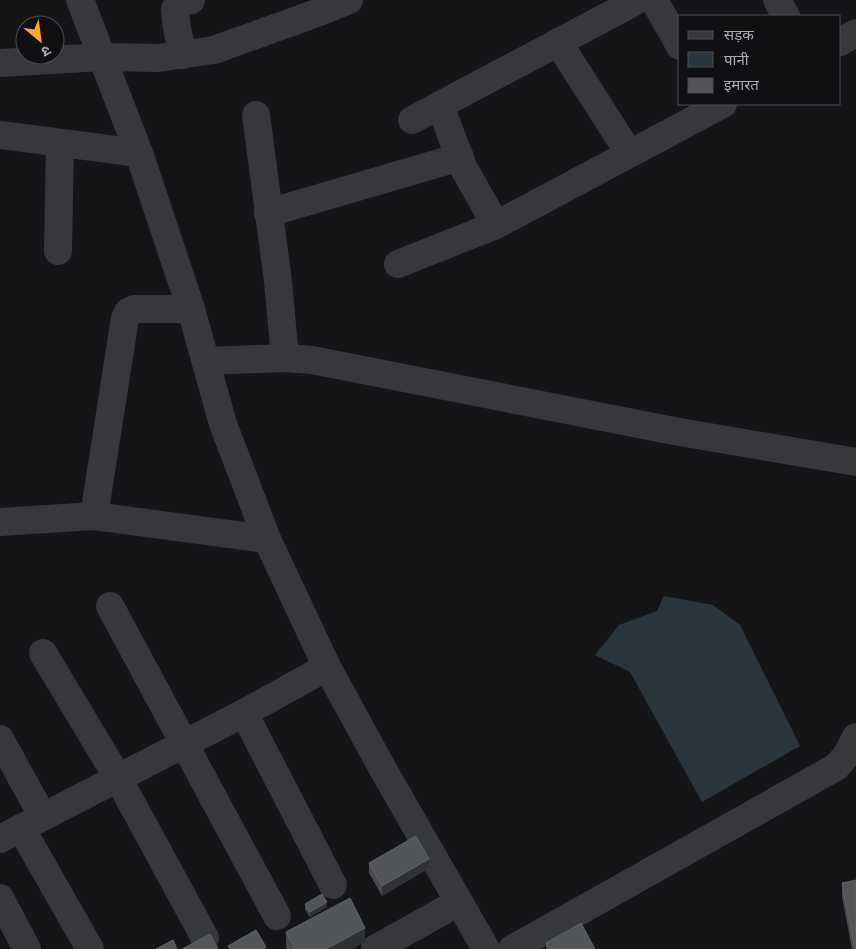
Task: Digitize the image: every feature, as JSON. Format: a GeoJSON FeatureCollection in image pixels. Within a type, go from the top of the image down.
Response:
{"type":"FeatureCollection","features":[{"type":"Feature","properties":{"kind":"street"},"geometry":{"type":"LineString","coordinates":[[80,0],[139,153],[190,309],[223,424],[267,539],[327,667],[486,949]]}},
{"type":"Feature","properties":{"kind":"street"},"geometry":{"type":"LineString","coordinates":[[182,55],[175,9],[191,0]]}},
{"type":"Feature","properties":{"kind":"street"},"geometry":{"type":"LineString","coordinates":[[0,63],[102,57],[158,58],[214,50],[349,0]]}},
{"type":"Feature","properties":{"kind":"street"},"geometry":{"type":"LineString","coordinates":[[412,120],[638,0]]}},
{"type":"Feature","properties":{"kind":"street"},"geometry":{"type":"LineString","coordinates":[[654,0],[678,42]]}},
{"type":"Feature","properties":{"kind":"street"},"geometry":{"type":"LineString","coordinates":[[777,0],[785,15]]}},
{"type":"Feature","properties":{"kind":"street"},"geometry":{"type":"LineString","coordinates":[[841,41],[856,33]]}},
{"type":"Feature","properties":{"kind":"street"},"geometry":{"type":"LineString","coordinates":[[558,42],[629,152]]}},
{"type":"Feature","properties":{"kind":"street"},"geometry":{"type":"LineString","coordinates":[[440,105],[463,167],[496,225]]}},
{"type":"Feature","properties":{"kind":"street"},"geometry":{"type":"LineString","coordinates":[[398,264],[496,225],[717,105]]}},
{"type":"Feature","properties":{"kind":"street"},"geometry":{"type":"LineString","coordinates":[[256,115],[278,281],[285,358]]}},
{"type":"Feature","properties":{"kind":"street"},"geometry":{"type":"LineString","coordinates":[[0,135],[139,153]]}},
{"type":"Feature","properties":{"kind":"street"},"geometry":{"type":"LineString","coordinates":[[58,250],[60,143]]}},
{"type":"Feature","properties":{"kind":"street"},"geometry":{"type":"LineString","coordinates":[[268,213],[460,157]]}},
{"type":"Feature","properties":{"kind":"street"},"geometry":{"type":"LineString","coordinates":[[94,516],[125,318],[128,312],[134,309],[190,309]]}},
{"type":"Feature","properties":{"kind":"street"},"geometry":{"type":"LineString","coordinates":[[206,361],[285,358],[312,360],[674,431],[856,462]]}},
{"type":"Feature","properties":{"kind":"street"},"geometry":{"type":"LineString","coordinates":[[0,522],[94,516],[267,539]]}},
{"type":"Feature","properties":{"kind":"street"},"geometry":{"type":"LineString","coordinates":[[110,606],[277,916]]}},
{"type":"Feature","properties":{"kind":"street"},"geometry":{"type":"LineString","coordinates":[[43,652],[118,778],[205,938]]}},
{"type":"Feature","properties":{"kind":"street"},"geometry":{"type":"LineString","coordinates":[[21,828],[184,745],[327,667]]}},
{"type":"Feature","properties":{"kind":"street"},"geometry":{"type":"LineString","coordinates":[[244,713],[334,885]]}},
{"type":"Feature","properties":{"kind":"street"},"geometry":{"type":"LineString","coordinates":[[512,949],[836,767],[846,756],[856,737]]}},
{"type":"Feature","properties":{"kind":"street"},"geometry":{"type":"LineString","coordinates":[[0,739],[21,828],[90,949]]}},
{"type":"Feature","properties":{"kind":"street"},"geometry":{"type":"LineString","coordinates":[[0,898],[27,949]]}},
{"type":"Feature","properties":{"kind":"street"},"geometry":{"type":"LineString","coordinates":[[375,949],[459,902]]}},
{"type":"Feature","properties":{"kind":"water"},"geometry":{"type":"Polygon","coordinates":[[[664,596],[713,605],[740,625],[800,746],[702,802],[630,672],[595,655],[619,625],[657,611],[664,596]]]}},
{"type":"Feature","properties":{"kind":"building"},"geometry":{"type":"Polygon","coordinates":[[[416,836],[429,859],[382,886],[369,863],[416,836]]]}},
{"type":"Feature","properties":{"kind":"building"},"geometry":{"type":"Polygon","coordinates":[[[856,880],[856,949],[855,949],[842,883],[856,880]]]}},
{"type":"Feature","properties":{"kind":"building"},"geometry":{"type":"Polygon","coordinates":[[[322,894],[327,902],[310,912],[305,904],[322,894]]]}},
{"type":"Feature","properties":{"kind":"building"},"geometry":{"type":"Polygon","coordinates":[[[350,898],[365,928],[326,949],[295,949],[286,932],[350,898]]]}},
{"type":"Feature","properties":{"kind":"building"},"geometry":{"type":"Polygon","coordinates":[[[581,923],[595,949],[550,949],[546,943],[581,923]]]}},
{"type":"Feature","properties":{"kind":"building"},"geometry":{"type":"Polygon","coordinates":[[[256,930],[266,947],[263,949],[230,949],[228,946],[256,930]]]}},
{"type":"Feature","properties":{"kind":"building"},"geometry":{"type":"Polygon","coordinates":[[[210,934],[218,949],[182,949],[210,934]]]}},
{"type":"Feature","properties":{"kind":"building"},"geometry":{"type":"Polygon","coordinates":[[[173,940],[177,949],[156,949],[173,940]]]}}]}
